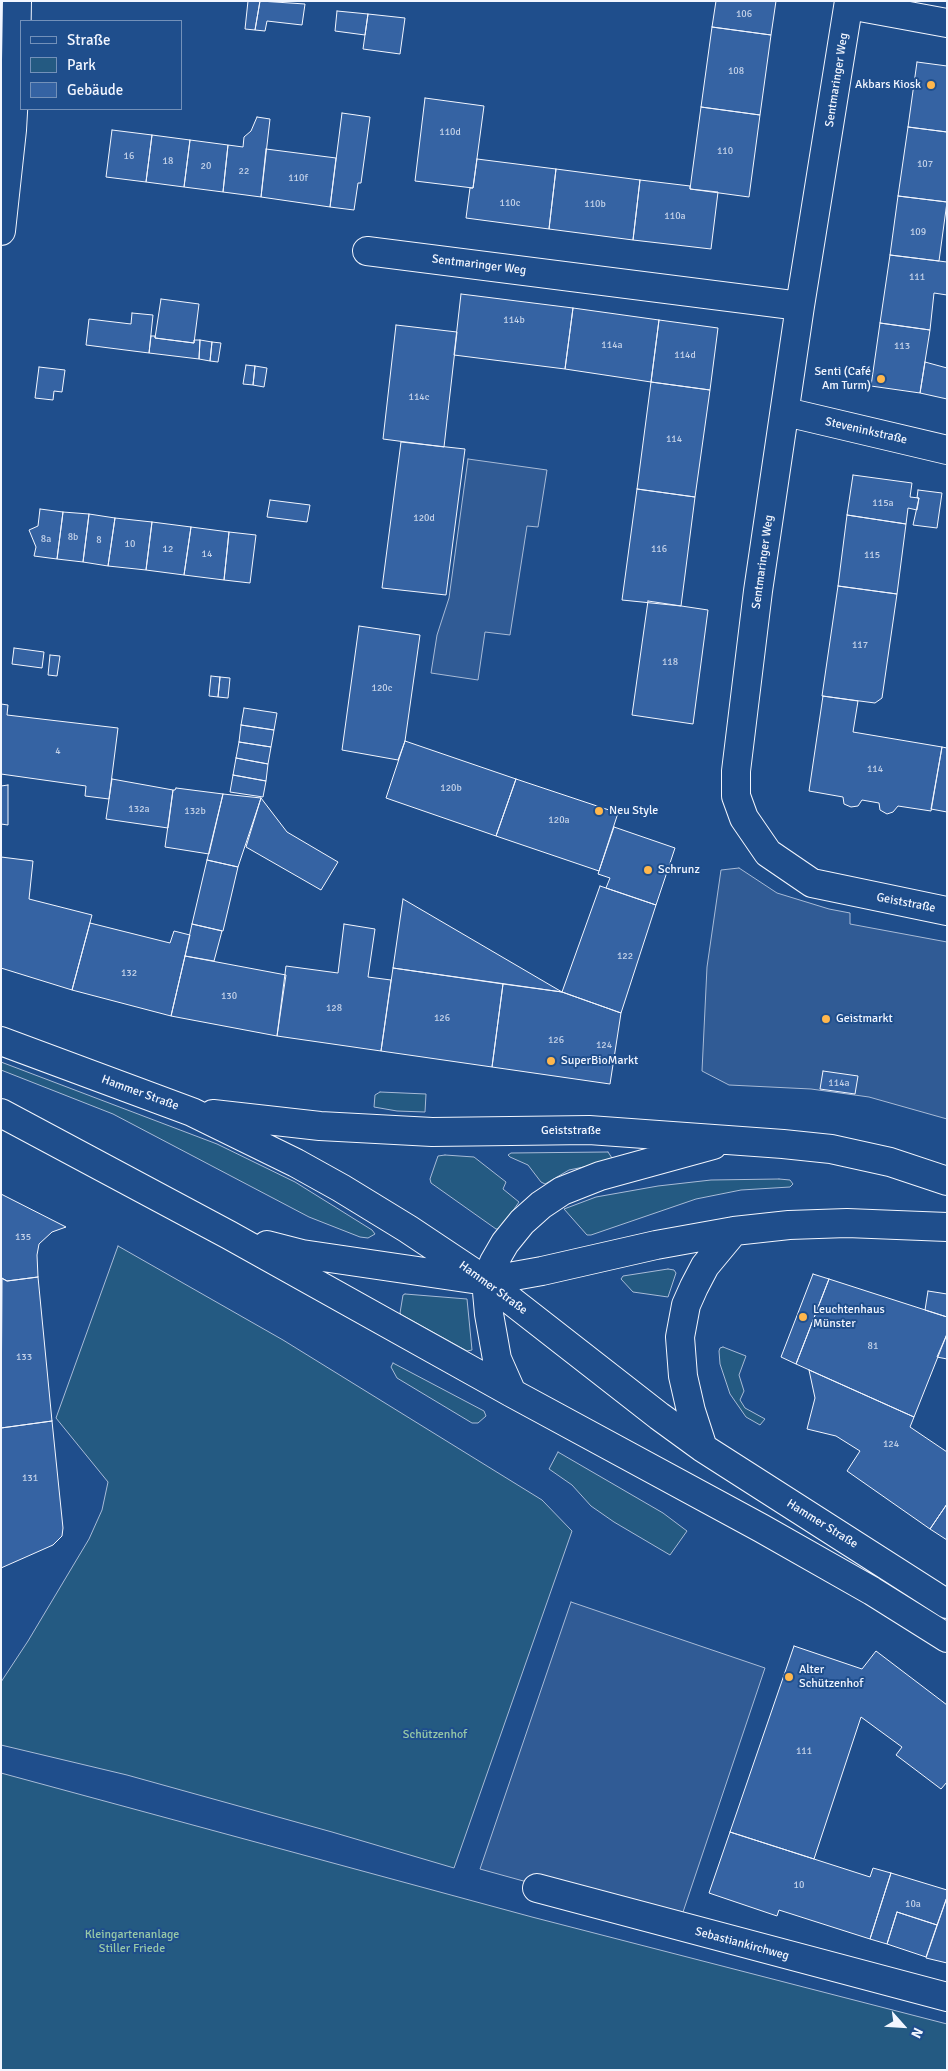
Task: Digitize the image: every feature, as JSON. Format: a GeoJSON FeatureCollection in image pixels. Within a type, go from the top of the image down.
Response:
{"type":"FeatureCollection","features":[{"type":"Feature","properties":{"kind":"street"},"geometry":{"type":"LineString","coordinates":[[1,231],[12,130],[17,1]]}},
{"type":"Feature","properties":{"kind":"street"},"geometry":{"type":"LineString","coordinates":[[849,3],[947,23]]}},
{"type":"Feature","properties":{"kind":"street","name":"Sentmaringer Weg"},"geometry":{"type":"LineString","coordinates":[[744,818],[736,796],[736,770],[758,591],[786,412],[800,306],[849,3]]}},
{"type":"Feature","properties":{"kind":"street","name":"Sentmaringer Weg"},"geometry":{"type":"LineString","coordinates":[[367,251],[800,306]]}},
{"type":"Feature","properties":{"kind":"street","name":"Steveninkstraße"},"geometry":{"type":"LineString","coordinates":[[786,412],[947,450]]}},
{"type":"Feature","properties":{"kind":"street","name":"Geiststraße"},"geometry":{"type":"LineString","coordinates":[[744,818],[768,853],[812,883],[947,911]]}},
{"type":"Feature","properties":{"kind":"street","name":"Hammer Straße"},"geometry":{"type":"LineString","coordinates":[[1,1041],[192,1112],[296,1162],[408,1229],[486,1281],[703,1448],[947,1604]]}},
{"type":"Feature","properties":{"kind":"street","name":"Geiststraße"},"geometry":{"type":"LineString","coordinates":[[192,1112],[320,1126],[432,1132],[588,1130],[734,1140],[831,1149],[890,1162],[947,1181]]}},
{"type":"Feature","properties":{"kind":"street"},"geometry":{"type":"LineString","coordinates":[[1,1113],[229,1235],[512,1393],[761,1528],[947,1638]]}},
{"type":"Feature","properties":{"kind":"street"},"geometry":{"type":"LineString","coordinates":[[512,1393],[497,1359],[486,1281],[505,1243],[522,1222],[541,1205],[562,1191],[600,1176],[734,1140]]}},
{"type":"Feature","properties":{"kind":"street"},"geometry":{"type":"LineString","coordinates":[[229,1235],[302,1254],[486,1281],[734,1230],[789,1225],[847,1223],[947,1227]]}},
{"type":"Feature","properties":{"kind":"street"},"geometry":{"type":"LineString","coordinates":[[703,1448],[691,1411],[683,1376],[680,1337],[686,1305],[694,1287],[705,1266],[734,1230]]}},
{"type":"Feature","properties":{"kind":"street","name":"Sebastiankirchweg"},"geometry":{"type":"LineString","coordinates":[[537,1888],[947,1997]]}},
{"type":"Feature","properties":{"kind":"green space"},"geometry":{"type":"Polygon","coordinates":[[[1,1062],[217,1144],[295,1182],[372,1230],[375,1234],[368,1238],[360,1237],[309,1217],[113,1114],[1,1070],[1,1062]]]}},
{"type":"Feature","properties":{"kind":"green space"},"geometry":{"type":"Polygon","coordinates":[[[380,1092],[426,1094],[425,1112],[397,1111],[374,1107],[375,1095],[380,1092]]]}},
{"type":"Feature","properties":{"kind":"green space"},"geometry":{"type":"Polygon","coordinates":[[[608,1152],[612,1158],[608,1162],[569,1170],[545,1184],[541,1182],[528,1165],[508,1155],[511,1153],[608,1152]]]}},
{"type":"Feature","properties":{"kind":"green space"},"geometry":{"type":"Polygon","coordinates":[[[438,1156],[474,1157],[506,1182],[503,1189],[519,1202],[500,1229],[496,1229],[431,1183],[430,1179],[438,1156]]]}},
{"type":"Feature","properties":{"kind":"green space"},"geometry":{"type":"Polygon","coordinates":[[[711,1180],[790,1180],[793,1184],[790,1187],[741,1190],[696,1199],[591,1235],[587,1235],[564,1209],[596,1197],[658,1186],[711,1180]]]}},
{"type":"Feature","properties":{"kind":"green space","name":"Schützenhof"},"geometry":{"type":"Polygon","coordinates":[[[118,1246],[283,1340],[542,1500],[572,1531],[454,1868],[127,1775],[1,1745],[1,1682],[28,1641],[89,1539],[102,1510],[108,1482],[56,1418],[118,1246]]]}},
{"type":"Feature","properties":{"kind":"green space"},"geometry":{"type":"Polygon","coordinates":[[[668,1269],[674,1270],[676,1273],[668,1297],[633,1292],[621,1279],[623,1276],[668,1269]]]}},
{"type":"Feature","properties":{"kind":"green space"},"geometry":{"type":"Polygon","coordinates":[[[403,1295],[467,1299],[472,1350],[467,1351],[402,1315],[400,1313],[403,1295]]]}},
{"type":"Feature","properties":{"kind":"green space"},"geometry":{"type":"Polygon","coordinates":[[[723,1347],[746,1356],[739,1375],[744,1391],[740,1400],[745,1408],[765,1419],[760,1425],[746,1417],[730,1394],[720,1364],[719,1351],[723,1347]]]}},
{"type":"Feature","properties":{"kind":"green space"},"geometry":{"type":"Polygon","coordinates":[[[393,1363],[484,1411],[486,1416],[478,1423],[472,1423],[397,1378],[391,1367],[393,1363]]]}},
{"type":"Feature","properties":{"kind":"green space"},"geometry":{"type":"Polygon","coordinates":[[[558,1452],[663,1513],[687,1531],[670,1555],[591,1506],[572,1485],[549,1469],[558,1452]]]}},
{"type":"Feature","properties":{"kind":"green space","name":"Kleingartenanlage Stiller Friede"},"geometry":{"type":"Polygon","coordinates":[[[1,1773],[532,1917],[947,2024],[947,2070],[1,2070],[1,1773]]]}},
{"type":"Feature","properties":{"kind":"shaded area"},"geometry":{"type":"Polygon","coordinates":[[[468,459],[547,470],[538,527],[527,526],[510,635],[485,632],[478,680],[431,673],[437,635],[449,598],[468,459]]]}},
{"type":"Feature","properties":{"kind":"shaded area","name":"Geistmarkt"},"geometry":{"type":"Polygon","coordinates":[[[739,868],[777,893],[829,909],[850,913],[850,924],[947,942],[947,1119],[869,1097],[811,1089],[729,1085],[702,1071],[707,967],[721,870],[739,868]]]}},
{"type":"Feature","properties":{"kind":"shaded area"},"geometry":{"type":"Polygon","coordinates":[[[571,1602],[765,1668],[679,1924],[480,1869],[571,1602]]]}},
{"type":"Feature","properties":{"kind":"building"},"geometry":{"type":"Polygon","coordinates":[[[248,1],[260,1],[255,30],[245,29],[248,1]]]}},
{"type":"Feature","properties":{"kind":"building"},"geometry":{"type":"Polygon","coordinates":[[[260,1],[305,4],[302,25],[267,21],[265,31],[255,30],[260,1]]]}},
{"type":"Feature","properties":{"kind":"building"},"geometry":{"type":"Polygon","coordinates":[[[716,1],[776,1],[771,35],[712,27],[716,1]]]}},
{"type":"Feature","properties":{"kind":"building"},"geometry":{"type":"Polygon","coordinates":[[[337,11],[368,14],[365,35],[335,31],[337,11]]]}},
{"type":"Feature","properties":{"kind":"building"},"geometry":{"type":"Polygon","coordinates":[[[368,14],[405,18],[400,54],[363,49],[368,14]]]}},
{"type":"Feature","properties":{"kind":"building"},"geometry":{"type":"Polygon","coordinates":[[[712,27],[771,35],[760,115],[701,107],[712,27]]]}},
{"type":"Feature","properties":{"kind":"building"},"geometry":{"type":"Polygon","coordinates":[[[917,62],[947,66],[947,132],[908,127],[917,62]]]}},
{"type":"Feature","properties":{"kind":"building"},"geometry":{"type":"Polygon","coordinates":[[[425,98],[484,106],[473,188],[415,181],[425,98]]]}},
{"type":"Feature","properties":{"kind":"building"},"geometry":{"type":"Polygon","coordinates":[[[701,107],[760,115],[749,197],[690,189],[701,107]]]}},
{"type":"Feature","properties":{"kind":"building"},"geometry":{"type":"Polygon","coordinates":[[[342,113],[370,117],[361,183],[358,183],[354,210],[330,207],[342,113]]]}},
{"type":"Feature","properties":{"kind":"building"},"geometry":{"type":"Polygon","coordinates":[[[257,117],[270,119],[261,197],[223,192],[228,145],[243,147],[244,137],[251,131],[257,117]]]}},
{"type":"Feature","properties":{"kind":"building"},"geometry":{"type":"Polygon","coordinates":[[[908,127],[947,132],[947,202],[898,196],[908,127]]]}},
{"type":"Feature","properties":{"kind":"building"},"geometry":{"type":"Polygon","coordinates":[[[112,130],[152,135],[146,182],[106,177],[112,130]]]}},
{"type":"Feature","properties":{"kind":"building"},"geometry":{"type":"Polygon","coordinates":[[[152,135],[190,140],[184,187],[146,182],[152,135]]]}},
{"type":"Feature","properties":{"kind":"building"},"geometry":{"type":"Polygon","coordinates":[[[190,140],[228,145],[223,192],[184,187],[190,140]]]}},
{"type":"Feature","properties":{"kind":"building"},"geometry":{"type":"Polygon","coordinates":[[[266,149],[336,158],[330,207],[261,197],[266,149]]]}},
{"type":"Feature","properties":{"kind":"building"},"geometry":{"type":"Polygon","coordinates":[[[477,159],[556,169],[549,229],[466,218],[470,188],[473,188],[477,159]]]}},
{"type":"Feature","properties":{"kind":"building"},"geometry":{"type":"Polygon","coordinates":[[[556,169],[640,180],[633,240],[549,229],[556,169]]]}},
{"type":"Feature","properties":{"kind":"building"},"geometry":{"type":"Polygon","coordinates":[[[640,180],[690,186],[690,189],[718,192],[711,249],[633,240],[640,180]]]}},
{"type":"Feature","properties":{"kind":"building"},"geometry":{"type":"Polygon","coordinates":[[[898,196],[947,202],[939,261],[890,255],[898,196]]]}},
{"type":"Feature","properties":{"kind":"building"},"geometry":{"type":"Polygon","coordinates":[[[890,255],[947,262],[947,295],[934,293],[930,330],[880,323],[890,255]]]}},
{"type":"Feature","properties":{"kind":"building"},"geometry":{"type":"Polygon","coordinates":[[[461,294],[573,308],[565,369],[454,355],[461,294]]]}},
{"type":"Feature","properties":{"kind":"building"},"geometry":{"type":"Polygon","coordinates":[[[161,299],[199,304],[194,343],[155,338],[161,299]]]}},
{"type":"Feature","properties":{"kind":"building"},"geometry":{"type":"Polygon","coordinates":[[[573,308],[659,320],[651,382],[565,369],[573,308]]]}},
{"type":"Feature","properties":{"kind":"building"},"geometry":{"type":"Polygon","coordinates":[[[132,313],[153,315],[149,353],[86,345],[89,319],[131,324],[132,313]]]}},
{"type":"Feature","properties":{"kind":"building"},"geometry":{"type":"Polygon","coordinates":[[[659,320],[718,328],[710,390],[651,382],[659,320]]]}},
{"type":"Feature","properties":{"kind":"building"},"geometry":{"type":"Polygon","coordinates":[[[880,323],[930,330],[920,393],[871,386],[880,323]]]}},
{"type":"Feature","properties":{"kind":"building"},"geometry":{"type":"Polygon","coordinates":[[[396,325],[457,332],[444,447],[383,439],[396,325]]]}},
{"type":"Feature","properties":{"kind":"building"},"geometry":{"type":"Polygon","coordinates":[[[151,336],[194,343],[194,340],[200,340],[199,359],[149,353],[151,336]]]}},
{"type":"Feature","properties":{"kind":"building"},"geometry":{"type":"Polygon","coordinates":[[[200,340],[212,342],[210,361],[199,359],[200,340]]]}},
{"type":"Feature","properties":{"kind":"building"},"geometry":{"type":"Polygon","coordinates":[[[212,342],[221,343],[218,362],[210,361],[212,342]]]}},
{"type":"Feature","properties":{"kind":"building"},"geometry":{"type":"Polygon","coordinates":[[[925,362],[947,368],[947,399],[920,393],[925,362]]]}},
{"type":"Feature","properties":{"kind":"building"},"geometry":{"type":"Polygon","coordinates":[[[246,365],[255,366],[253,385],[243,384],[246,365]]]}},
{"type":"Feature","properties":{"kind":"building"},"geometry":{"type":"Polygon","coordinates":[[[255,366],[267,368],[264,387],[253,385],[255,366]]]}},
{"type":"Feature","properties":{"kind":"building"},"geometry":{"type":"Polygon","coordinates":[[[39,367],[65,370],[62,392],[54,391],[53,400],[35,398],[39,367]]]}},
{"type":"Feature","properties":{"kind":"building"},"geometry":{"type":"Polygon","coordinates":[[[651,382],[710,390],[695,497],[637,489],[651,382]]]}},
{"type":"Feature","properties":{"kind":"building"},"geometry":{"type":"Polygon","coordinates":[[[401,442],[465,449],[446,595],[382,588],[401,442]]]}},
{"type":"Feature","properties":{"kind":"building"},"geometry":{"type":"Polygon","coordinates":[[[853,475],[912,483],[910,497],[919,498],[917,510],[908,508],[906,524],[847,515],[853,475]]]}},
{"type":"Feature","properties":{"kind":"building"},"geometry":{"type":"Polygon","coordinates":[[[637,489],[695,497],[681,606],[622,600],[637,489]]]}},
{"type":"Feature","properties":{"kind":"building"},"geometry":{"type":"Polygon","coordinates":[[[918,490],[942,493],[937,528],[913,525],[919,498],[917,498],[918,490]]]}},
{"type":"Feature","properties":{"kind":"building"},"geometry":{"type":"Polygon","coordinates":[[[270,500],[310,505],[307,522],[267,517],[270,500]]]}},
{"type":"Feature","properties":{"kind":"building"},"geometry":{"type":"Polygon","coordinates":[[[40,509],[63,512],[57,559],[34,556],[36,547],[29,530],[38,526],[40,509]]]}},
{"type":"Feature","properties":{"kind":"building"},"geometry":{"type":"Polygon","coordinates":[[[63,512],[89,514],[83,562],[57,559],[63,512]]]}},
{"type":"Feature","properties":{"kind":"building"},"geometry":{"type":"Polygon","coordinates":[[[89,514],[115,518],[108,566],[83,562],[89,514]]]}},
{"type":"Feature","properties":{"kind":"building"},"geometry":{"type":"Polygon","coordinates":[[[847,515],[906,524],[897,594],[838,586],[847,515]]]}},
{"type":"Feature","properties":{"kind":"building"},"geometry":{"type":"Polygon","coordinates":[[[115,518],[152,522],[146,570],[108,566],[115,518]]]}},
{"type":"Feature","properties":{"kind":"building"},"geometry":{"type":"Polygon","coordinates":[[[152,522],[191,527],[184,575],[146,570],[152,522]]]}},
{"type":"Feature","properties":{"kind":"building"},"geometry":{"type":"Polygon","coordinates":[[[191,527],[229,532],[224,580],[184,575],[191,527]]]}},
{"type":"Feature","properties":{"kind":"building"},"geometry":{"type":"Polygon","coordinates":[[[229,532],[256,535],[250,583],[224,580],[229,532]]]}},
{"type":"Feature","properties":{"kind":"building"},"geometry":{"type":"Polygon","coordinates":[[[838,586],[897,594],[882,698],[875,703],[822,696],[838,586]]]}},
{"type":"Feature","properties":{"kind":"building"},"geometry":{"type":"Polygon","coordinates":[[[648,601],[708,610],[693,724],[632,715],[648,601]]]}},
{"type":"Feature","properties":{"kind":"building"},"geometry":{"type":"Polygon","coordinates":[[[359,626],[420,635],[405,741],[398,760],[342,750],[359,626]]]}},
{"type":"Feature","properties":{"kind":"building"},"geometry":{"type":"Polygon","coordinates":[[[14,648],[44,652],[42,668],[12,664],[14,648]]]}},
{"type":"Feature","properties":{"kind":"building"},"geometry":{"type":"Polygon","coordinates":[[[50,655],[60,656],[57,676],[48,675],[50,655]]]}},
{"type":"Feature","properties":{"kind":"building"},"geometry":{"type":"Polygon","coordinates":[[[211,676],[220,677],[218,697],[209,696],[211,676]]]}},
{"type":"Feature","properties":{"kind":"building"},"geometry":{"type":"Polygon","coordinates":[[[220,677],[230,678],[228,698],[218,697],[220,677]]]}},
{"type":"Feature","properties":{"kind":"building"},"geometry":{"type":"Polygon","coordinates":[[[823,696],[858,701],[853,732],[942,747],[931,811],[898,806],[893,812],[887,814],[880,810],[879,803],[862,800],[858,806],[851,807],[844,804],[843,797],[809,791],[823,696]]]}},
{"type":"Feature","properties":{"kind":"building"},"geometry":{"type":"Polygon","coordinates":[[[1,704],[8,705],[7,715],[118,728],[109,799],[85,796],[86,786],[1,774],[1,704]]]}},
{"type":"Feature","properties":{"kind":"building"},"geometry":{"type":"Polygon","coordinates":[[[244,708],[277,713],[274,730],[241,725],[244,708]]]}},
{"type":"Feature","properties":{"kind":"building"},"geometry":{"type":"Polygon","coordinates":[[[241,725],[274,730],[271,747],[239,742],[241,725]]]}},
{"type":"Feature","properties":{"kind":"building"},"geometry":{"type":"Polygon","coordinates":[[[405,741],[516,779],[496,836],[386,798],[405,741]]]}},
{"type":"Feature","properties":{"kind":"building"},"geometry":{"type":"Polygon","coordinates":[[[239,742],[271,747],[268,764],[236,758],[239,742]]]}},
{"type":"Feature","properties":{"kind":"building"},"geometry":{"type":"Polygon","coordinates":[[[942,747],[947,748],[947,812],[931,809],[942,747]]]}},
{"type":"Feature","properties":{"kind":"building"},"geometry":{"type":"Polygon","coordinates":[[[236,758],[268,764],[266,781],[233,775],[236,758]]]}},
{"type":"Feature","properties":{"kind":"building"},"geometry":{"type":"Polygon","coordinates":[[[233,775],[266,781],[263,797],[230,792],[233,775]]]}},
{"type":"Feature","properties":{"kind":"building"},"geometry":{"type":"Polygon","coordinates":[[[112,779],[173,790],[168,828],[106,819],[112,779]]]}},
{"type":"Feature","properties":{"kind":"building"},"geometry":{"type":"Polygon","coordinates":[[[516,779],[618,813],[599,871],[496,836],[516,779]]]}},
{"type":"Feature","properties":{"kind":"building"},"geometry":{"type":"Polygon","coordinates":[[[8,785],[8,825],[1,824],[1,786],[8,785]]]}},
{"type":"Feature","properties":{"kind":"building"},"geometry":{"type":"Polygon","coordinates":[[[176,788],[223,794],[209,854],[165,847],[173,790],[176,788]]]}},
{"type":"Feature","properties":{"kind":"building"},"geometry":{"type":"Polygon","coordinates":[[[223,794],[261,798],[238,867],[207,860],[223,794]]]}},
{"type":"Feature","properties":{"kind":"building"},"geometry":{"type":"Polygon","coordinates":[[[261,798],[287,832],[338,862],[321,890],[246,847],[261,798]]]}},
{"type":"Feature","properties":{"kind":"building"},"geometry":{"type":"Polygon","coordinates":[[[614,827],[675,848],[656,905],[606,888],[610,878],[598,874],[614,827]]]}},
{"type":"Feature","properties":{"kind":"building"},"geometry":{"type":"Polygon","coordinates":[[[1,857],[33,861],[29,899],[92,915],[72,990],[1,968],[1,857]]]}},
{"type":"Feature","properties":{"kind":"building"},"geometry":{"type":"Polygon","coordinates":[[[207,860],[238,867],[223,931],[192,924],[207,860]]]}},
{"type":"Feature","properties":{"kind":"building"},"geometry":{"type":"Polygon","coordinates":[[[600,886],[656,905],[621,1013],[562,992],[600,886]]]}},
{"type":"Feature","properties":{"kind":"building"},"geometry":{"type":"Polygon","coordinates":[[[403,899],[562,992],[393,968],[403,899]]]}},
{"type":"Feature","properties":{"kind":"building"},"geometry":{"type":"Polygon","coordinates":[[[90,923],[170,943],[174,931],[190,935],[171,1016],[72,990],[90,923]]]}},
{"type":"Feature","properties":{"kind":"building"},"geometry":{"type":"Polygon","coordinates":[[[192,924],[222,931],[214,961],[185,956],[192,924]]]}},
{"type":"Feature","properties":{"kind":"building"},"geometry":{"type":"Polygon","coordinates":[[[344,924],[375,929],[368,977],[391,980],[381,1051],[277,1036],[286,966],[338,973],[344,924]]]}},
{"type":"Feature","properties":{"kind":"building"},"geometry":{"type":"Polygon","coordinates":[[[185,956],[286,975],[277,1036],[171,1016],[185,956]]]}},
{"type":"Feature","properties":{"kind":"building"},"geometry":{"type":"Polygon","coordinates":[[[393,968],[503,984],[492,1067],[381,1051],[393,968]]]}},
{"type":"Feature","properties":{"kind":"building"},"geometry":{"type":"Polygon","coordinates":[[[503,984],[562,992],[621,1013],[610,1084],[492,1067],[503,984]]]}},
{"type":"Feature","properties":{"kind":"building"},"geometry":{"type":"Polygon","coordinates":[[[823,1071],[858,1076],[855,1094],[820,1089],[823,1071]]]}},
{"type":"Feature","properties":{"kind":"building"},"geometry":{"type":"Polygon","coordinates":[[[1,1194],[66,1227],[52,1232],[39,1244],[37,1255],[38,1277],[7,1281],[1,1278],[1,1194]]]}},
{"type":"Feature","properties":{"kind":"building"},"geometry":{"type":"Polygon","coordinates":[[[813,1274],[829,1279],[796,1364],[781,1357],[813,1274]]]}},
{"type":"Feature","properties":{"kind":"building"},"geometry":{"type":"Polygon","coordinates":[[[38,1277],[52,1421],[1,1428],[2,1278],[7,1281],[38,1277]]]}},
{"type":"Feature","properties":{"kind":"building"},"geometry":{"type":"Polygon","coordinates":[[[829,1279],[947,1317],[947,1334],[914,1417],[796,1364],[829,1279]]]}},
{"type":"Feature","properties":{"kind":"building"},"geometry":{"type":"Polygon","coordinates":[[[928,1291],[947,1294],[947,1317],[925,1310],[928,1291]]]}},
{"type":"Feature","properties":{"kind":"building"},"geometry":{"type":"Polygon","coordinates":[[[947,1334],[947,1359],[937,1357],[947,1334]]]}},
{"type":"Feature","properties":{"kind":"building"},"geometry":{"type":"Polygon","coordinates":[[[809,1370],[914,1417],[910,1427],[947,1452],[947,1504],[930,1529],[847,1471],[860,1451],[836,1436],[807,1429],[815,1398],[809,1370]]]}},
{"type":"Feature","properties":{"kind":"building"},"geometry":{"type":"Polygon","coordinates":[[[52,1421],[63,1528],[62,1536],[53,1545],[1,1568],[1,1428],[52,1421]]]}},
{"type":"Feature","properties":{"kind":"building"},"geometry":{"type":"Polygon","coordinates":[[[947,1504],[947,1540],[930,1529],[947,1504]]]}},
{"type":"Feature","properties":{"kind":"building"},"geometry":{"type":"Polygon","coordinates":[[[794,1646],[862,1669],[876,1651],[947,1705],[947,1782],[941,1789],[896,1755],[902,1747],[861,1717],[814,1859],[730,1832],[794,1646]]]}},
{"type":"Feature","properties":{"kind":"building"},"geometry":{"type":"Polygon","coordinates":[[[730,1832],[870,1877],[873,1868],[891,1873],[870,1939],[779,1910],[777,1916],[709,1893],[730,1832]]]}},
{"type":"Feature","properties":{"kind":"building"},"geometry":{"type":"Polygon","coordinates":[[[891,1873],[947,1890],[947,1897],[937,1925],[897,1912],[887,1944],[870,1939],[891,1873]]]}},
{"type":"Feature","properties":{"kind":"building"},"geometry":{"type":"Polygon","coordinates":[[[947,1897],[947,1963],[926,1958],[947,1897]]]}},
{"type":"Feature","properties":{"kind":"building"},"geometry":{"type":"Polygon","coordinates":[[[897,1912],[937,1925],[926,1957],[887,1944],[897,1912]]]}},
{"type":"Feature","properties":{"kind":"place","name":"Akbars Kiosk"},"geometry":{"type":"Point","coordinates":[931,85]}},
{"type":"Feature","properties":{"kind":"place","name":"Senti (Café Am Turm)"},"geometry":{"type":"Point","coordinates":[881,379]}},
{"type":"Feature","properties":{"kind":"place","name":"Neu Style"},"geometry":{"type":"Point","coordinates":[599,811]}},
{"type":"Feature","properties":{"kind":"place","name":"Schrunz"},"geometry":{"type":"Point","coordinates":[648,870]}},
{"type":"Feature","properties":{"kind":"place","name":"Geistmarkt"},"geometry":{"type":"Point","coordinates":[826,1019]}},
{"type":"Feature","properties":{"kind":"place","name":"SuperBioMarkt"},"geometry":{"type":"Point","coordinates":[551,1061]}},
{"type":"Feature","properties":{"kind":"place","name":"Leuchtenhaus Münster"},"geometry":{"type":"Point","coordinates":[803,1317]}},
{"type":"Feature","properties":{"kind":"place","name":"Alter Schützenhof"},"geometry":{"type":"Point","coordinates":[789,1677]}}]}
